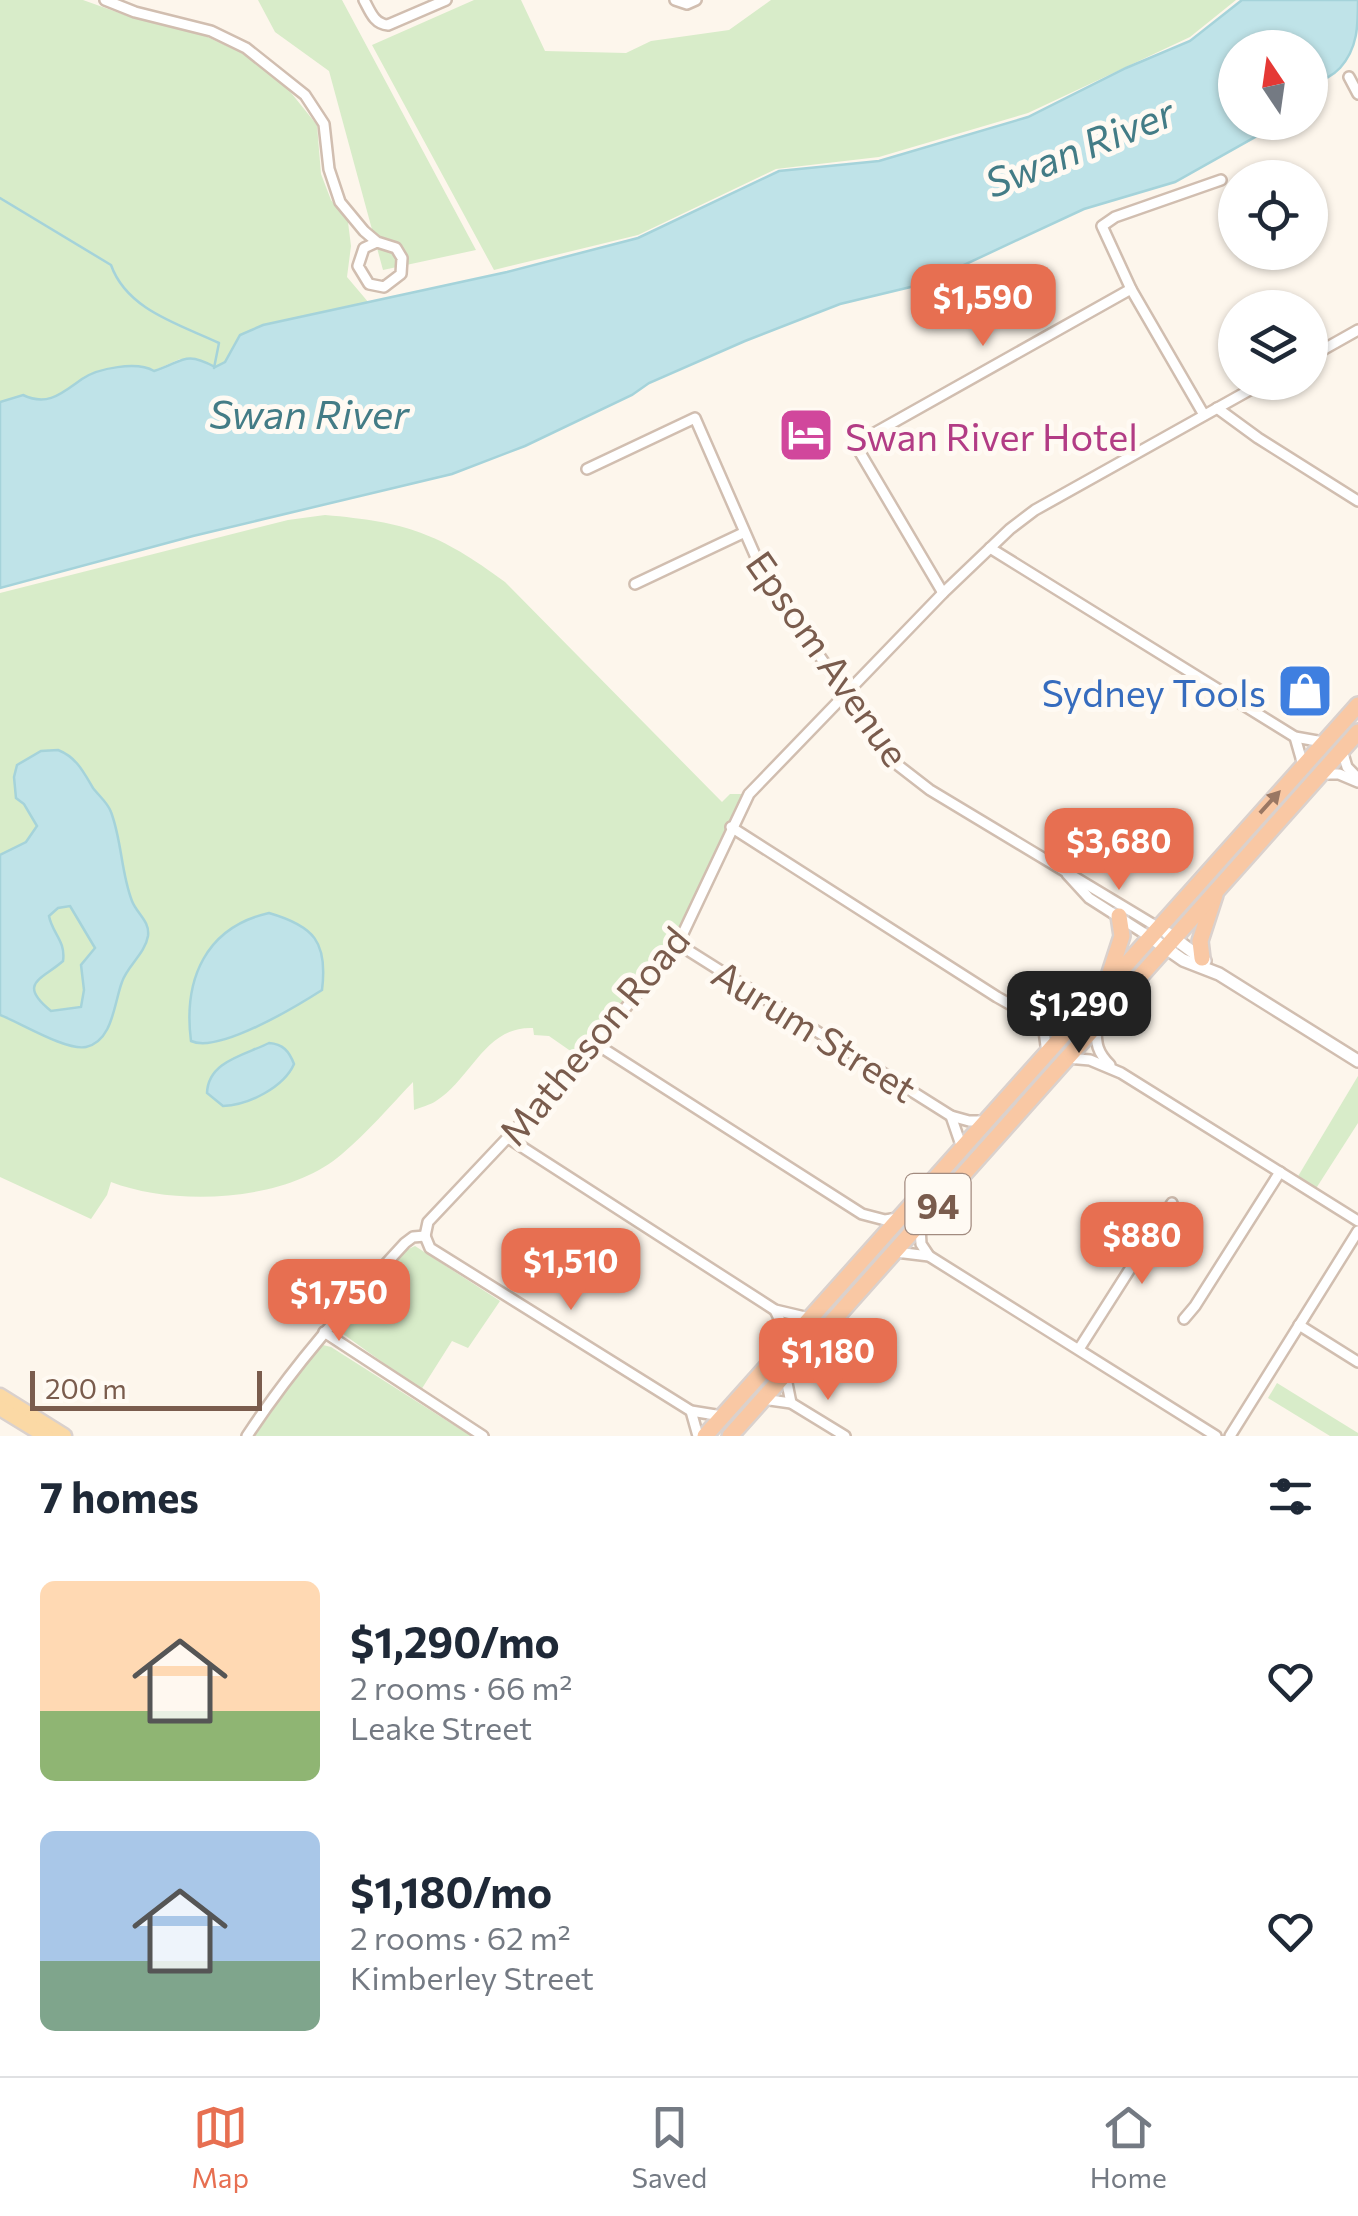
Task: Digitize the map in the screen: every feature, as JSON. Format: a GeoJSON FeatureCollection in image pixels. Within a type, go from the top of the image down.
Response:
{"type":"FeatureCollection","features":[{"type":"Feature","properties":{"kind":"highway","name":"94"},"geometry":{"type":"LineString","coordinates":[[701,1436],[1358,705]]}},
{"type":"Feature","properties":{"kind":"highway","name":"94"},"geometry":{"type":"LineString","coordinates":[[730,1436],[1358,732]]}},
{"type":"Feature","properties":{"kind":"highway"},"geometry":{"type":"LineString","coordinates":[[1202,958],[1200,942],[1216,891]]}},
{"type":"Feature","properties":{"kind":"highway"},"geometry":{"type":"LineString","coordinates":[[1106,986],[1122,936],[1119,916]]}},
{"type":"Feature","properties":{"kind":"main road"},"geometry":{"type":"LineString","coordinates":[[0,1396],[64,1436]]}},
{"type":"Feature","properties":{"kind":"main road"},"geometry":{"type":"LineString","coordinates":[[0,1408],[46,1436]]}},
{"type":"Feature","properties":{"kind":"street"},"geometry":{"type":"LineString","coordinates":[[105,0],[211,31],[246,48],[305,96],[324,124],[328,170],[340,202],[377,242],[396,248],[402,258],[401,274],[384,287],[369,284],[358,266],[364,248],[377,242]]}},
{"type":"Feature","properties":{"kind":"street"},"geometry":{"type":"LineString","coordinates":[[364,0],[381,25],[446,0]]}},
{"type":"Feature","properties":{"kind":"street"},"geometry":{"type":"LineString","coordinates":[[675,0],[688,4],[696,0]]}},
{"type":"Feature","properties":{"kind":"street"},"geometry":{"type":"LineString","coordinates":[[1349,78],[1358,94]]}},
{"type":"Feature","properties":{"kind":"street"},"geometry":{"type":"LineString","coordinates":[[1204,415],[1102,232],[1105,222],[1218,181]]}},
{"type":"Feature","properties":{"kind":"street"},"geometry":{"type":"LineString","coordinates":[[943,593],[854,444],[1131,289]]}},
{"type":"Feature","properties":{"kind":"street"},"geometry":{"type":"LineString","coordinates":[[1328,347],[1358,330]]}},
{"type":"Feature","properties":{"kind":"street","name":"Matheson Road"},"geometry":{"type":"LineString","coordinates":[[247,1436],[298,1361],[405,1243],[425,1236],[428,1222],[596,1044],[678,944],[749,794],[844,693],[943,593],[1035,510],[1232,400]]}},
{"type":"Feature","properties":{"kind":"street"},"geometry":{"type":"LineString","coordinates":[[1218,408],[1358,502]]}},
{"type":"Feature","properties":{"kind":"street","name":"Epsom Avenue"},"geometry":{"type":"LineString","coordinates":[[587,468],[695,418],[765,578],[899,766],[930,790],[1065,872],[1170,943],[1202,958],[1219,974]]}},
{"type":"Feature","properties":{"kind":"street"},"geometry":{"type":"LineString","coordinates":[[635,584],[743,533]]}},
{"type":"Feature","properties":{"kind":"street"},"geometry":{"type":"LineString","coordinates":[[990,548],[1295,738],[1325,742]]}},
{"type":"Feature","properties":{"kind":"street"},"geometry":{"type":"LineString","coordinates":[[1295,738],[1304,765]]}},
{"type":"Feature","properties":{"kind":"street"},"geometry":{"type":"LineString","coordinates":[[1342,750],[1347,766],[1358,780]]}},
{"type":"Feature","properties":{"kind":"street"},"geometry":{"type":"LineString","coordinates":[[1320,774],[1358,780]]}},
{"type":"Feature","properties":{"kind":"street"},"geometry":{"type":"LineString","coordinates":[[731,827],[1031,1016],[1044,1030],[1047,1053]]}},
{"type":"Feature","properties":{"kind":"street","name":"Epsom Avenue"},"geometry":{"type":"LineString","coordinates":[[1065,872],[1089,898],[1154,932]]}},
{"type":"Feature","properties":{"kind":"street","name":"Epsom Avenue"},"geometry":{"type":"LineString","coordinates":[[1170,943],[1183,960],[1219,974],[1358,1061]]}},
{"type":"Feature","properties":{"kind":"street","name":"Aurum Street"},"geometry":{"type":"LineString","coordinates":[[678,944],[951,1116],[986,1121]]}},
{"type":"Feature","properties":{"kind":"street"},"geometry":{"type":"LineString","coordinates":[[1031,1016],[1069,1027]]}},
{"type":"Feature","properties":{"kind":"street"},"geometry":{"type":"LineString","coordinates":[[1096,1025],[1099,1055],[1112,1067],[1358,1221]]}},
{"type":"Feature","properties":{"kind":"street"},"geometry":{"type":"LineString","coordinates":[[596,1044],[862,1214],[885,1220],[900,1218]]}},
{"type":"Feature","properties":{"kind":"street"},"geometry":{"type":"LineString","coordinates":[[1067,1058],[1112,1067]]}},
{"type":"Feature","properties":{"kind":"street","name":"Aurum Street"},"geometry":{"type":"LineString","coordinates":[[951,1116],[962,1148]]}},
{"type":"Feature","properties":{"kind":"street"},"geometry":{"type":"LineString","coordinates":[[508,1138],[775,1310],[810,1318]]}},
{"type":"Feature","properties":{"kind":"street"},"geometry":{"type":"LineString","coordinates":[[1184,1319],[1280,1172]]}},
{"type":"Feature","properties":{"kind":"street"},"geometry":{"type":"LineString","coordinates":[[1079,1350],[1172,1203]]}},
{"type":"Feature","properties":{"kind":"street"},"geometry":{"type":"LineString","coordinates":[[862,1214],[877,1243]]}},
{"type":"Feature","properties":{"kind":"street"},"geometry":{"type":"LineString","coordinates":[[921,1222],[921,1244],[929,1256],[1216,1436]]}},
{"type":"Feature","properties":{"kind":"street"},"geometry":{"type":"LineString","coordinates":[[1230,1436],[1358,1231]]}},
{"type":"Feature","properties":{"kind":"street"},"geometry":{"type":"LineString","coordinates":[[425,1236],[430,1248],[691,1411],[722,1416]]}},
{"type":"Feature","properties":{"kind":"street"},"geometry":{"type":"LineString","coordinates":[[894,1252],[929,1256]]}},
{"type":"Feature","properties":{"kind":"street"},"geometry":{"type":"LineString","coordinates":[[775,1310],[784,1329],[785,1346]]}},
{"type":"Feature","properties":{"kind":"street"},"geometry":{"type":"LineString","coordinates":[[1299,1325],[1358,1362]]}},
{"type":"Feature","properties":{"kind":"street"},"geometry":{"type":"LineString","coordinates":[[324,1332],[483,1436]]}},
{"type":"Feature","properties":{"kind":"street"},"geometry":{"type":"LineString","coordinates":[[785,1373],[791,1403]]}},
{"type":"Feature","properties":{"kind":"street"},"geometry":{"type":"LineString","coordinates":[[762,1399],[791,1403],[845,1436]]}},
{"type":"Feature","properties":{"kind":"street"},"geometry":{"type":"LineString","coordinates":[[691,1411],[701,1436]]}},
{"type":"Feature","properties":{"kind":"green space"},"geometry":{"type":"Polygon","coordinates":[[[0,0],[83,0],[201,34],[242,53],[288,89],[317,125],[321,174],[331,200],[348,222],[351,246],[347,277],[369,303],[263,325],[240,335],[225,362],[214,367],[180,359],[153,371],[82,379],[54,397],[0,402],[0,0]]]}},
{"type":"Feature","properties":{"kind":"green space"},"geometry":{"type":"Polygon","coordinates":[[[258,0],[342,0],[476,250],[383,270],[329,71],[275,32],[258,0]]]}},
{"type":"Feature","properties":{"kind":"green space"},"geometry":{"type":"Polygon","coordinates":[[[474,0],[521,0],[545,51],[626,53],[651,41],[729,30],[771,0],[1236,0],[1190,37],[1028,113],[879,157],[776,169],[638,235],[494,270],[372,45],[474,0]]]}},
{"type":"Feature","properties":{"kind":"green space"},"geometry":{"type":"Polygon","coordinates":[[[325,515],[400,526],[440,541],[482,565],[505,582],[722,802],[730,794],[749,794],[678,944],[582,1059],[549,1036],[534,1035],[533,1028],[517,1030],[491,1044],[449,1091],[414,1110],[413,1082],[342,1154],[292,1182],[262,1191],[198,1197],[137,1190],[111,1182],[91,1219],[0,1177],[0,593],[288,520],[325,515]]]}},
{"type":"Feature","properties":{"kind":"green space"},"geometry":{"type":"Polygon","coordinates":[[[1358,1076],[1358,1123],[1315,1190],[1297,1178],[1358,1076]]]}},
{"type":"Feature","properties":{"kind":"green space"},"geometry":{"type":"Polygon","coordinates":[[[415,1246],[500,1301],[468,1348],[452,1341],[421,1390],[339,1331],[406,1250],[415,1246]]]}},
{"type":"Feature","properties":{"kind":"green space"},"geometry":{"type":"Polygon","coordinates":[[[323,1345],[471,1436],[255,1436],[313,1351],[323,1345]]]}},
{"type":"Feature","properties":{"kind":"green space"},"geometry":{"type":"Polygon","coordinates":[[[1277,1383],[1358,1436],[1330,1436],[1268,1398],[1277,1383]]]}},
{"type":"Feature","properties":{"kind":"water","name":"Swan River"},"geometry":{"type":"Polygon","coordinates":[[[1242,0],[1358,0],[1354,44],[1340,68],[1328,78],[1328,30],[1218,30],[1218,140],[1250,140],[1175,182],[1084,209],[923,284],[840,304],[745,341],[649,383],[525,446],[452,474],[193,536],[0,588],[0,402],[23,395],[47,399],[89,375],[118,367],[138,366],[154,371],[190,358],[215,367],[225,362],[240,335],[263,325],[507,272],[638,238],[779,171],[879,161],[1028,117],[1190,41],[1242,0]]]}},
{"type":"Feature","properties":{"kind":"water"},"geometry":{"type":"Polygon","coordinates":[[[58,750],[70,756],[108,806],[128,890],[148,931],[143,949],[122,982],[107,1029],[86,1047],[56,1041],[0,1015],[0,855],[26,842],[37,826],[16,798],[14,777],[17,765],[41,751],[58,750]],[[70,906],[58,908],[49,916],[63,961],[41,977],[34,988],[51,1011],[81,1007],[81,965],[95,948],[70,906]]]}},
{"type":"Feature","properties":{"kind":"water"},"geometry":{"type":"Polygon","coordinates":[[[269,913],[297,924],[315,938],[323,960],[322,990],[238,1035],[219,1041],[191,1041],[191,997],[203,959],[229,930],[269,913]]]}},
{"type":"Feature","properties":{"kind":"water"},"geometry":{"type":"Polygon","coordinates":[[[269,1043],[285,1049],[294,1064],[274,1087],[254,1098],[223,1106],[207,1093],[209,1082],[221,1066],[269,1043]]]}},
{"type":"Feature","properties":{"kind":"waterway"},"geometry":{"type":"LineString","coordinates":[[0,198],[111,265],[129,294],[156,314],[219,343],[214,368]]}},
{"type":"Feature","properties":{"kind":"place","name":"Swan River Hotel"},"geometry":{"type":"Point","coordinates":[806,435]}},
{"type":"Feature","properties":{"kind":"place","name":"Sydney Tools"},"geometry":{"type":"Point","coordinates":[1305,691]}}]}
